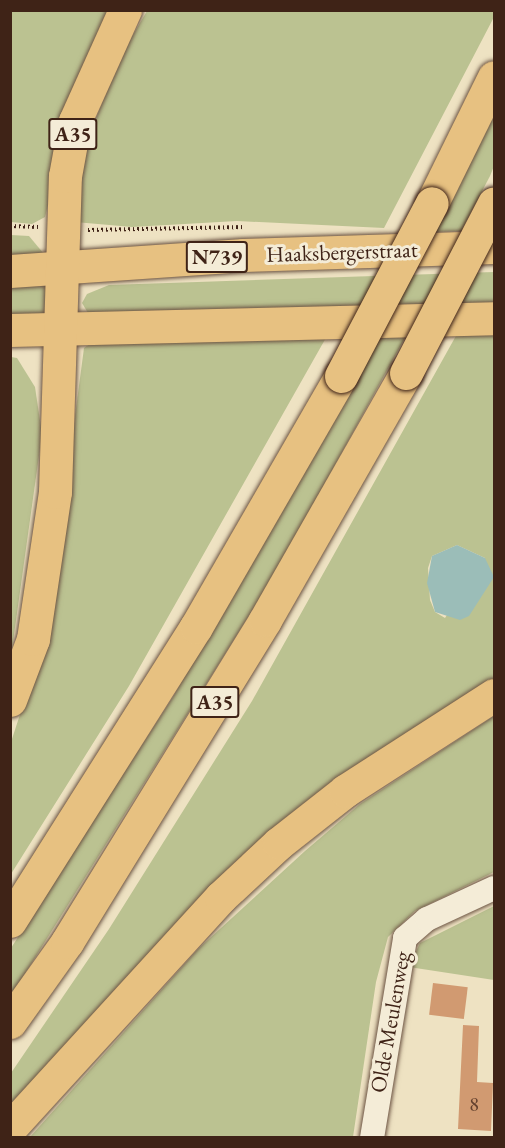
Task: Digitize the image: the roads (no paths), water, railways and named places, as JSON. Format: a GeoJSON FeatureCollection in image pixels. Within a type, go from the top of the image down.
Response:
{"type":"FeatureCollection","features":[{"type":"Feature","properties":{"kind":"main road","name":"A35"},"geometry":{"type":"LineString","coordinates":[[10,700],[33,639],[55,492],[65,176],[75,121],[125,10]]}},
{"type":"Feature","properties":{"kind":"main road","name":"A35"},"geometry":{"type":"LineString","coordinates":[[10,921],[196,627],[341,376],[495,77]]}},
{"type":"Feature","properties":{"kind":"main road","name":"A35"},"geometry":{"type":"LineString","coordinates":[[10,1022],[67,942],[265,620],[406,374],[495,202]]}},
{"type":"Feature","properties":{"kind":"main road","name":"Haaksbergerstraat"},"geometry":{"type":"LineString","coordinates":[[10,271],[243,255],[495,247]]}},
{"type":"Feature","properties":{"kind":"main road"},"geometry":{"type":"LineString","coordinates":[[10,330],[495,318]]}},
{"type":"Feature","properties":{"kind":"main road"},"geometry":{"type":"LineString","coordinates":[[10,1128],[220,897],[279,843],[345,791],[495,695]]}},
{"type":"Feature","properties":{"kind":"street","name":"Olde Meulenweg"},"geometry":{"type":"LineString","coordinates":[[372,1137],[405,938],[427,919],[495,888]]}},
{"type":"Feature","properties":{"kind":"water"},"geometry":{"type":"Polygon","coordinates":[[[457,545],[485,558],[494,577],[469,616],[460,620],[435,612],[427,583],[432,556],[457,545]]]}}]}
